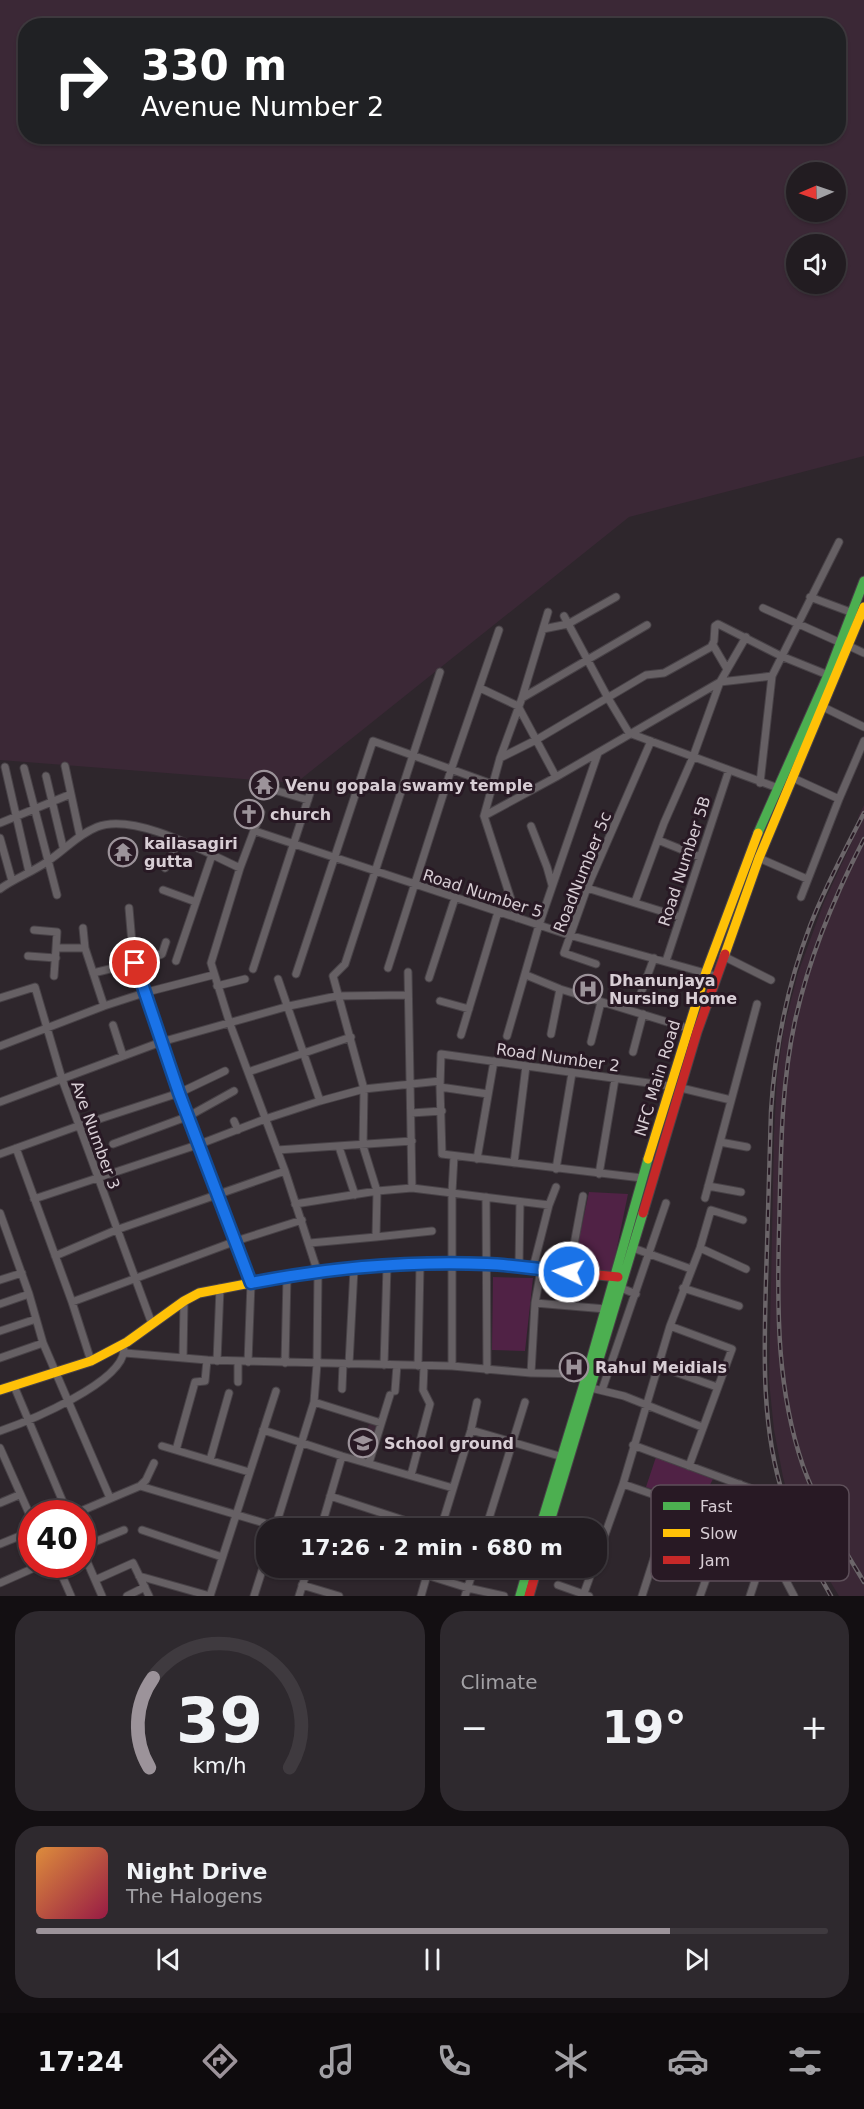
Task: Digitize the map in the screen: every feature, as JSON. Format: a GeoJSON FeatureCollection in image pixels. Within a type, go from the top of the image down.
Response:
{"type":"FeatureCollection","features":[{"type":"Feature","properties":{"kind":"main road","name":"NFC Main Road"},"geometry":{"type":"LineString","coordinates":[[550,1518],[606,1309],[616,1283],[624,1278],[716,976],[759,858],[793,778],[800,749],[828,675],[861,612],[864,581]]}},
{"type":"Feature","properties":{"kind":"main road","name":"NFC Main Road"},"geometry":{"type":"LineString","coordinates":[[544,1518],[591,1388],[642,1178],[706,972],[749,854],[778,788],[823,707],[845,645]]}},
{"type":"Feature","properties":{"kind":"main road"},"geometry":{"type":"LineString","coordinates":[[0,1390],[124,1348],[152,1324],[199,1293],[287,1276],[387,1266],[486,1264],[569,1272],[616,1283]]}},
{"type":"Feature","properties":{"kind":"main road"},"geometry":{"type":"LineString","coordinates":[[520,1596],[525,1578]]}},
{"type":"Feature","properties":{"kind":"main road"},"geometry":{"type":"LineString","coordinates":[[529,1596],[534,1578]]}},
{"type":"Feature","properties":{"kind":"street"},"geometry":{"type":"LineString","coordinates":[[760,783],[772,676],[810,597],[840,542]]}},
{"type":"Feature","properties":{"kind":"street"},"geometry":{"type":"LineString","coordinates":[[543,629],[568,624],[616,597]]}},
{"type":"Feature","properties":{"kind":"street"},"geometry":{"type":"LineString","coordinates":[[810,597],[861,612]]}},
{"type":"Feature","properties":{"kind":"street"},"geometry":{"type":"LineString","coordinates":[[763,608],[864,653]]}},
{"type":"Feature","properties":{"kind":"street"},"geometry":{"type":"LineString","coordinates":[[518,918],[484,816],[500,758],[522,698],[548,612]]}},
{"type":"Feature","properties":{"kind":"street"},"geometry":{"type":"LineString","coordinates":[[564,616],[629,733],[778,788]]}},
{"type":"Feature","properties":{"kind":"street"},"geometry":{"type":"LineString","coordinates":[[728,669],[713,645],[715,626],[718,624],[781,656],[828,675]]}},
{"type":"Feature","properties":{"kind":"street"},"geometry":{"type":"LineString","coordinates":[[522,698],[647,626]]}},
{"type":"Feature","properties":{"kind":"street"},"geometry":{"type":"LineString","coordinates":[[388,968],[451,770],[499,630]]}},
{"type":"Feature","properties":{"kind":"street"},"geometry":{"type":"LineString","coordinates":[[635,903],[720,682],[746,637]]}},
{"type":"Feature","properties":{"kind":"street"},"geometry":{"type":"LineString","coordinates":[[500,758],[537,740],[646,675],[664,673],[713,645]]}},
{"type":"Feature","properties":{"kind":"street"},"geometry":{"type":"LineString","coordinates":[[376,1237],[377,1191],[363,1146],[364,1089],[351,1036],[337,996],[333,974],[345,964],[440,672]]}},
{"type":"Feature","properties":{"kind":"street"},"geometry":{"type":"LineString","coordinates":[[484,816],[720,682],[772,676]]}},
{"type":"Feature","properties":{"kind":"street"},"geometry":{"type":"LineString","coordinates":[[480,688],[518,706],[556,777]]}},
{"type":"Feature","properties":{"kind":"street"},"geometry":{"type":"LineString","coordinates":[[823,707],[864,727]]}},
{"type":"Feature","properties":{"kind":"street"},"geometry":{"type":"LineString","coordinates":[[296,974],[373,741],[492,784]]}},
{"type":"Feature","properties":{"kind":"street","name":"RoadNumber 5c"},"geometry":{"type":"LineString","coordinates":[[596,964],[564,954],[587,888],[651,741]]}},
{"type":"Feature","properties":{"kind":"street"},"geometry":{"type":"LineString","coordinates":[[801,897],[864,741]]}},
{"type":"Feature","properties":{"kind":"street"},"geometry":{"type":"LineString","coordinates":[[507,1036],[539,925],[598,752]]}},
{"type":"Feature","properties":{"kind":"street"},"geometry":{"type":"LineString","coordinates":[[65,766],[80,836]]}},
{"type":"Feature","properties":{"kind":"street"},"geometry":{"type":"LineString","coordinates":[[5,767],[29,872]]}},
{"type":"Feature","properties":{"kind":"street"},"geometry":{"type":"LineString","coordinates":[[24,768],[57,895]]}},
{"type":"Feature","properties":{"kind":"street","name":"Road Number 5B"},"geometry":{"type":"LineString","coordinates":[[666,961],[729,770]]}},
{"type":"Feature","properties":{"kind":"street"},"geometry":{"type":"LineString","coordinates":[[46,776],[63,847]]}},
{"type":"Feature","properties":{"kind":"street"},"geometry":{"type":"LineString","coordinates":[[793,778],[839,799]]}},
{"type":"Feature","properties":{"kind":"street"},"geometry":{"type":"LineString","coordinates":[[254,969],[312,787]]}},
{"type":"Feature","properties":{"kind":"street"},"geometry":{"type":"LineString","coordinates":[[271,789],[308,800]]}},
{"type":"Feature","properties":{"kind":"street"},"geometry":{"type":"LineString","coordinates":[[0,823],[71,794]]}},
{"type":"Feature","properties":{"kind":"street"},"geometry":{"type":"LineString","coordinates":[[261,812],[240,868],[211,963],[230,1024],[310,1243],[318,1273],[317,1364],[314,1402],[280,1518]]}},
{"type":"Feature","properties":{"kind":"street"},"geometry":{"type":"LineString","coordinates":[[0,889],[49,861],[63,847],[80,836],[99,826],[115,823],[145,828],[240,868]]}},
{"type":"Feature","properties":{"kind":"street"},"geometry":{"type":"LineString","coordinates":[[531,826],[552,885]]}},
{"type":"Feature","properties":{"kind":"street","name":"Road Number 5"},"geometry":{"type":"LineString","coordinates":[[255,831],[569,935],[716,976]]}},
{"type":"Feature","properties":{"kind":"street"},"geometry":{"type":"LineString","coordinates":[[0,838],[12,881]]}},
{"type":"Feature","properties":{"kind":"street"},"geometry":{"type":"LineString","coordinates":[[658,840],[700,857]]}},
{"type":"Feature","properties":{"kind":"street"},"geometry":{"type":"LineString","coordinates":[[165,868],[179,841]]}},
{"type":"Feature","properties":{"kind":"street"},"geometry":{"type":"LineString","coordinates":[[176,961],[212,855]]}},
{"type":"Feature","properties":{"kind":"street"},"geometry":{"type":"LineString","coordinates":[[759,858],[807,879]]}},
{"type":"Feature","properties":{"kind":"street"},"geometry":{"type":"LineString","coordinates":[[587,888],[680,916]]}},
{"type":"Feature","properties":{"kind":"street"},"geometry":{"type":"LineString","coordinates":[[163,890],[196,902]]}},
{"type":"Feature","properties":{"kind":"street"},"geometry":{"type":"LineString","coordinates":[[429,978],[455,898]]}},
{"type":"Feature","properties":{"kind":"street"},"geometry":{"type":"LineString","coordinates":[[129,908],[135,963],[147,992],[179,1093],[251,1283],[248,1362]]}},
{"type":"Feature","properties":{"kind":"street"},"geometry":{"type":"LineString","coordinates":[[460,1035],[498,912]]}},
{"type":"Feature","properties":{"kind":"street"},"geometry":{"type":"LineString","coordinates":[[83,928],[85,948],[104,1006]]}},
{"type":"Feature","properties":{"kind":"street"},"geometry":{"type":"LineString","coordinates":[[34,930],[57,932],[54,976]]}},
{"type":"Feature","properties":{"kind":"street"},"geometry":{"type":"LineString","coordinates":[[132,949],[160,955],[166,942]]}},
{"type":"Feature","properties":{"kind":"street"},"geometry":{"type":"LineString","coordinates":[[57,948],[85,948]]}},
{"type":"Feature","properties":{"kind":"street"},"geometry":{"type":"LineString","coordinates":[[28,956],[56,958]]}},
{"type":"Feature","properties":{"kind":"street"},"geometry":{"type":"LineString","coordinates":[[723,956],[771,980]]}},
{"type":"Feature","properties":{"kind":"street"},"geometry":{"type":"LineString","coordinates":[[641,993],[654,958]]}},
{"type":"Feature","properties":{"kind":"street"},"geometry":{"type":"LineString","coordinates":[[93,973],[135,963]]}},
{"type":"Feature","properties":{"kind":"street"},"geometry":{"type":"LineString","coordinates":[[408,972],[412,1188]]}},
{"type":"Feature","properties":{"kind":"street"},"geometry":{"type":"LineString","coordinates":[[0,1046],[104,1006],[213,975]]}},
{"type":"Feature","properties":{"kind":"street"},"geometry":{"type":"LineString","coordinates":[[526,975],[560,989],[687,1028]]}},
{"type":"Feature","properties":{"kind":"street"},"geometry":{"type":"LineString","coordinates":[[217,986],[245,979]]}},
{"type":"Feature","properties":{"kind":"street"},"geometry":{"type":"LineString","coordinates":[[279,979],[320,1101]]}},
{"type":"Feature","properties":{"kind":"street","name":"Ave Number 3"},"geometry":{"type":"LineString","coordinates":[[0,998],[35,987],[46,1029],[78,1126],[152,1324]]}},
{"type":"Feature","properties":{"kind":"street"},"geometry":{"type":"LineString","coordinates":[[551,1034],[560,989]]}},
{"type":"Feature","properties":{"kind":"street"},"geometry":{"type":"LineString","coordinates":[[0,1102],[161,1042],[289,1006],[337,996],[407,995]]}},
{"type":"Feature","properties":{"kind":"street"},"geometry":{"type":"LineString","coordinates":[[440,1001],[469,1009]]}},
{"type":"Feature","properties":{"kind":"street"},"geometry":{"type":"LineString","coordinates":[[591,1042],[601,1002]]}},
{"type":"Feature","properties":{"kind":"street"},"geometry":{"type":"LineString","coordinates":[[705,1198],[757,1004]]}},
{"type":"Feature","properties":{"kind":"street"},"geometry":{"type":"LineString","coordinates":[[633,1052],[643,1014]]}},
{"type":"Feature","properties":{"kind":"street"},"geometry":{"type":"LineString","coordinates":[[113,1025],[123,1056]]}},
{"type":"Feature","properties":{"kind":"street"},"geometry":{"type":"LineString","coordinates":[[248,1072],[351,1036]]}},
{"type":"Feature","properties":{"kind":"street","name":"Road Number 2"},"geometry":{"type":"LineString","coordinates":[[440,1084],[441,1054],[670,1086]]}},
{"type":"Feature","properties":{"kind":"street"},"geometry":{"type":"LineString","coordinates":[[477,1159],[494,1061]]}},
{"type":"Feature","properties":{"kind":"street"},"geometry":{"type":"LineString","coordinates":[[514,1163],[526,1066]]}},
{"type":"Feature","properties":{"kind":"street"},"geometry":{"type":"LineString","coordinates":[[0,1154],[179,1093],[225,1071]]}},
{"type":"Feature","properties":{"kind":"street"},"geometry":{"type":"LineString","coordinates":[[555,1169],[572,1073]]}},
{"type":"Feature","properties":{"kind":"street"},"geometry":{"type":"LineString","coordinates":[[599,1174],[615,1079]]}},
{"type":"Feature","properties":{"kind":"street"},"geometry":{"type":"LineString","coordinates":[[34,1199],[320,1101],[364,1089],[410,1084],[440,1084],[488,1094]]}},
{"type":"Feature","properties":{"kind":"street"},"geometry":{"type":"LineString","coordinates":[[440,1084],[442,1154],[642,1178]]}},
{"type":"Feature","properties":{"kind":"street"},"geometry":{"type":"LineString","coordinates":[[681,1088],[731,1100]]}},
{"type":"Feature","properties":{"kind":"street"},"geometry":{"type":"LineString","coordinates":[[112,1144],[189,1116],[234,1091]]}},
{"type":"Feature","properties":{"kind":"street"},"geometry":{"type":"LineString","coordinates":[[411,1113],[442,1111]]}},
{"type":"Feature","properties":{"kind":"street"},"geometry":{"type":"LineString","coordinates":[[234,1121],[238,1130]]}},
{"type":"Feature","properties":{"kind":"street"},"geometry":{"type":"LineString","coordinates":[[277,1150],[412,1141]]}},
{"type":"Feature","properties":{"kind":"street"},"geometry":{"type":"LineString","coordinates":[[720,1142],[747,1147]]}},
{"type":"Feature","properties":{"kind":"street"},"geometry":{"type":"LineString","coordinates":[[339,1147],[355,1195]]}},
{"type":"Feature","properties":{"kind":"street"},"geometry":{"type":"LineString","coordinates":[[16,1148],[91,1361]]}},
{"type":"Feature","properties":{"kind":"street"},"geometry":{"type":"LineString","coordinates":[[452,1366],[454,1156]]}},
{"type":"Feature","properties":{"kind":"street"},"geometry":{"type":"LineString","coordinates":[[55,1256],[117,1230],[285,1171]]}},
{"type":"Feature","properties":{"kind":"street"},"geometry":{"type":"LineString","coordinates":[[708,1185],[741,1192]]}},
{"type":"Feature","properties":{"kind":"street"},"geometry":{"type":"LineString","coordinates":[[531,1373],[537,1269],[549,1205],[556,1187]]}},
{"type":"Feature","properties":{"kind":"street"},"geometry":{"type":"LineString","coordinates":[[296,1204],[377,1191],[412,1188],[549,1205]]}},
{"type":"Feature","properties":{"kind":"street"},"geometry":{"type":"LineString","coordinates":[[569,1272],[583,1196]]}},
{"type":"Feature","properties":{"kind":"street"},"geometry":{"type":"LineString","coordinates":[[486,1197],[487,1370]]}},
{"type":"Feature","properties":{"kind":"street"},"geometry":{"type":"LineString","coordinates":[[519,1202],[519,1266]]}},
{"type":"Feature","properties":{"kind":"street"},"geometry":{"type":"LineString","coordinates":[[602,1390],[666,1203]]}},
{"type":"Feature","properties":{"kind":"street"},"geometry":{"type":"LineString","coordinates":[[607,1528],[670,1326],[700,1248],[711,1210],[742,1220]]}},
{"type":"Feature","properties":{"kind":"street"},"geometry":{"type":"LineString","coordinates":[[0,1214],[3,1231],[22,1273],[43,1343],[110,1498]]}},
{"type":"Feature","properties":{"kind":"street"},"geometry":{"type":"LineString","coordinates":[[72,1302],[236,1241],[302,1220]]}},
{"type":"Feature","properties":{"kind":"street"},"geometry":{"type":"LineString","coordinates":[[310,1243],[432,1232]]}},
{"type":"Feature","properties":{"kind":"street"},"geometry":{"type":"LineString","coordinates":[[633,1248],[690,1269]]}},
{"type":"Feature","properties":{"kind":"street"},"geometry":{"type":"LineString","coordinates":[[700,1248],[746,1269]]}},
{"type":"Feature","properties":{"kind":"street"},"geometry":{"type":"LineString","coordinates":[[411,1475],[430,1404],[423,1390],[421,1366],[420,1265]]}},
{"type":"Feature","properties":{"kind":"street"},"geometry":{"type":"LineString","coordinates":[[384,1365],[387,1266]]}},
{"type":"Feature","properties":{"kind":"street"},"geometry":{"type":"LineString","coordinates":[[342,1389],[354,1269]]}},
{"type":"Feature","properties":{"kind":"street"},"geometry":{"type":"LineString","coordinates":[[0,1280],[22,1273]]}},
{"type":"Feature","properties":{"kind":"street"},"geometry":{"type":"LineString","coordinates":[[285,1364],[287,1276]]}},
{"type":"Feature","properties":{"kind":"street"},"geometry":{"type":"LineString","coordinates":[[616,1283],[636,1294]]}},
{"type":"Feature","properties":{"kind":"street"},"geometry":{"type":"LineString","coordinates":[[217,1361],[220,1288]]}},
{"type":"Feature","properties":{"kind":"street"},"geometry":{"type":"LineString","coordinates":[[683,1288],[739,1306]]}},
{"type":"Feature","properties":{"kind":"street"},"geometry":{"type":"LineString","coordinates":[[0,1304],[29,1294]]}},
{"type":"Feature","properties":{"kind":"street"},"geometry":{"type":"LineString","coordinates":[[183,1358],[184,1301]]}},
{"type":"Feature","properties":{"kind":"street"},"geometry":{"type":"LineString","coordinates":[[535,1303],[606,1309]]}},
{"type":"Feature","properties":{"kind":"street"},"geometry":{"type":"LineString","coordinates":[[0,1331],[36,1319]]}},
{"type":"Feature","properties":{"kind":"street"},"geometry":{"type":"LineString","coordinates":[[670,1326],[732,1349],[689,1466]]}},
{"type":"Feature","properties":{"kind":"street"},"geometry":{"type":"LineString","coordinates":[[0,1358],[43,1343]]}},
{"type":"Feature","properties":{"kind":"street"},"geometry":{"type":"LineString","coordinates":[[0,1431],[68,1403],[118,1366],[124,1348],[217,1361],[452,1366],[531,1373],[587,1374]]}},
{"type":"Feature","properties":{"kind":"street"},"geometry":{"type":"LineString","coordinates":[[176,1450],[195,1382],[205,1381],[207,1360]]}},
{"type":"Feature","properties":{"kind":"street"},"geometry":{"type":"LineString","coordinates":[[238,1362],[238,1382]]}},
{"type":"Feature","properties":{"kind":"street"},"geometry":{"type":"LineString","coordinates":[[369,1463],[393,1393],[397,1365]]}},
{"type":"Feature","properties":{"kind":"street"},"geometry":{"type":"LineString","coordinates":[[658,1366],[717,1387]]}},
{"type":"Feature","properties":{"kind":"street"},"geometry":{"type":"LineString","coordinates":[[14,1386],[62,1500]]}},
{"type":"Feature","properties":{"kind":"street"},"geometry":{"type":"LineString","coordinates":[[591,1388],[624,1396],[702,1427]]}},
{"type":"Feature","properties":{"kind":"street"},"geometry":{"type":"LineString","coordinates":[[140,1576],[210,1596],[276,1391]]}},
{"type":"Feature","properties":{"kind":"street"},"geometry":{"type":"LineString","coordinates":[[210,1460],[229,1393]]}},
{"type":"Feature","properties":{"kind":"street"},"geometry":{"type":"LineString","coordinates":[[314,1402],[381,1423]]}},
{"type":"Feature","properties":{"kind":"street"},"geometry":{"type":"LineString","coordinates":[[444,1518],[471,1430],[477,1402]]}},
{"type":"Feature","properties":{"kind":"street"},"geometry":{"type":"LineString","coordinates":[[489,1518],[525,1402]]}},
{"type":"Feature","properties":{"kind":"street"},"geometry":{"type":"LineString","coordinates":[[263,1430],[342,1456],[453,1488]]}},
{"type":"Feature","properties":{"kind":"street"},"geometry":{"type":"LineString","coordinates":[[471,1430],[565,1458]]}},
{"type":"Feature","properties":{"kind":"street"},"geometry":{"type":"LineString","coordinates":[[633,1445],[740,1484]]}},
{"type":"Feature","properties":{"kind":"street"},"geometry":{"type":"LineString","coordinates":[[162,1446],[249,1472]]}},
{"type":"Feature","properties":{"kind":"street"},"geometry":{"type":"LineString","coordinates":[[0,1448],[4,1467],[22,1500]]}},
{"type":"Feature","properties":{"kind":"street"},"geometry":{"type":"LineString","coordinates":[[324,1518],[342,1456]]}},
{"type":"Feature","properties":{"kind":"street"},"geometry":{"type":"LineString","coordinates":[[96,1504],[140,1486],[146,1480],[154,1463]]}},
{"type":"Feature","properties":{"kind":"street"},"geometry":{"type":"LineString","coordinates":[[622,1484],[651,1494]]}},
{"type":"Feature","properties":{"kind":"street"},"geometry":{"type":"LineString","coordinates":[[140,1486],[256,1522]]}},
{"type":"Feature","properties":{"kind":"street"},"geometry":{"type":"LineString","coordinates":[[0,1503],[20,1495]]}},
{"type":"Feature","properties":{"kind":"street"},"geometry":{"type":"LineString","coordinates":[[330,1496],[397,1518]]}},
{"type":"Feature","properties":{"kind":"street"},"geometry":{"type":"LineString","coordinates":[[96,1543],[124,1530]]}},
{"type":"Feature","properties":{"kind":"street"},"geometry":{"type":"LineString","coordinates":[[142,1530],[222,1557]]}},
{"type":"Feature","properties":{"kind":"street"},"geometry":{"type":"LineString","coordinates":[[0,1544],[18,1537]]}},
{"type":"Feature","properties":{"kind":"street"},"geometry":{"type":"LineString","coordinates":[[102,1596],[95,1580],[133,1563],[149,1596]]}},
{"type":"Feature","properties":{"kind":"street"},"geometry":{"type":"LineString","coordinates":[[642,1596],[651,1568]]}},
{"type":"Feature","properties":{"kind":"street"},"geometry":{"type":"LineString","coordinates":[[0,1583],[18,1575]]}},
{"type":"Feature","properties":{"kind":"street"},"geometry":{"type":"LineString","coordinates":[[63,1578],[71,1596]]}},
{"type":"Feature","properties":{"kind":"street"},"geometry":{"type":"LineString","coordinates":[[254,1596],[260,1578]]}},
{"type":"Feature","properties":{"kind":"street"},"geometry":{"type":"LineString","coordinates":[[299,1596],[304,1578]]}},
{"type":"Feature","properties":{"kind":"street"},"geometry":{"type":"LineString","coordinates":[[421,1596],[426,1578]]}},
{"type":"Feature","properties":{"kind":"street"},"geometry":{"type":"LineString","coordinates":[[446,1578],[468,1587],[504,1596]]}},
{"type":"Feature","properties":{"kind":"street"},"geometry":{"type":"LineString","coordinates":[[465,1596],[471,1578]]}},
{"type":"Feature","properties":{"kind":"street"},"geometry":{"type":"LineString","coordinates":[[558,1585],[585,1595],[589,1578]]}},
{"type":"Feature","properties":{"kind":"street"},"geometry":{"type":"LineString","coordinates":[[700,1596],[705,1581]]}},
{"type":"Feature","properties":{"kind":"street"},"geometry":{"type":"LineString","coordinates":[[750,1596],[755,1581]]}},
{"type":"Feature","properties":{"kind":"street"},"geometry":{"type":"LineString","coordinates":[[786,1581],[794,1596]]}},
{"type":"Feature","properties":{"kind":"street"},"geometry":{"type":"LineString","coordinates":[[302,1585],[339,1596]]}},
{"type":"Feature","properties":{"kind":"street"},"geometry":{"type":"LineString","coordinates":[[127,1596],[145,1587]]}},
{"type":"Feature","properties":{"kind":"shaded area"},"geometry":{"type":"Polygon","coordinates":[[[0,0],[864,0],[864,456],[629,517],[296,783],[0,760],[0,0]]]}},
{"type":"Feature","properties":{"kind":"shaded area"},"geometry":{"type":"Polygon","coordinates":[[[864,805],[864,1596],[839,1596],[830,1581],[849,1581],[849,1485],[785,1485],[774,1430],[769,1381],[774,1135],[777,1077],[784,1028],[798,973],[824,902],[852,842],[864,805]]]}},
{"type":"Feature","properties":{"kind":"shaded area"},"geometry":{"type":"Polygon","coordinates":[[[589,1192],[628,1194],[611,1276],[572,1272],[589,1192]]]}},
{"type":"Feature","properties":{"kind":"shaded area"},"geometry":{"type":"Polygon","coordinates":[[[493,1277],[533,1278],[525,1351],[492,1350],[493,1277]]]}},
{"type":"Feature","properties":{"kind":"shaded area","name":"School ground"},"geometry":{"type":"Polygon","coordinates":[[[370,1420],[381,1423],[371,1456],[349,1450],[354,1434],[365,1437],[370,1420]]]}},
{"type":"Feature","properties":{"kind":"shaded area"},"geometry":{"type":"Polygon","coordinates":[[[656,1457],[713,1479],[710,1485],[651,1485],[651,1489],[646,1487],[656,1457]]]}},
{"type":"Feature","properties":{"kind":"railway"},"geometry":{"type":"LineString","coordinates":[[780,1485],[771,1445],[768,1418],[765,1335],[771,1111],[776,1064],[783,1017],[810,926],[864,813]]}},
{"type":"Feature","properties":{"kind":"railway"},"geometry":{"type":"LineString","coordinates":[[811,1485],[794,1437],[780,1351],[778,1292],[780,1180],[786,1073],[795,1021],[807,974],[843,883],[864,839]]}},
{"type":"Feature","properties":{"kind":"railway"},"geometry":{"type":"LineString","coordinates":[[849,1557],[864,1582]]}},
{"type":"Feature","properties":{"kind":"railway"},"geometry":{"type":"LineString","coordinates":[[823,1581],[831,1596]]}},
{"type":"Feature","properties":{"kind":"traffic: fast"},"geometry":{"type":"LineString","coordinates":[[758,833],[828,675],[864,581]]}},
{"type":"Feature","properties":{"kind":"traffic: fast"},"geometry":{"type":"LineString","coordinates":[[543,1518],[648,1159]]}},
{"type":"Feature","properties":{"kind":"traffic: fast"},"geometry":{"type":"LineString","coordinates":[[551,1518],[643,1213]]}},
{"type":"Feature","properties":{"kind":"traffic: fast"},"geometry":{"type":"LineString","coordinates":[[520,1596],[525,1578]]}},
{"type":"Feature","properties":{"kind":"traffic: slow"},"geometry":{"type":"LineString","coordinates":[[725,954],[759,858],[864,607]]}},
{"type":"Feature","properties":{"kind":"traffic: slow"},"geometry":{"type":"LineString","coordinates":[[648,1159],[706,972],[758,833]]}},
{"type":"Feature","properties":{"kind":"traffic: slow"},"geometry":{"type":"LineString","coordinates":[[0,1390],[91,1361],[127,1342],[184,1301],[199,1293],[287,1276],[387,1266],[434,1265]]}},
{"type":"Feature","properties":{"kind":"traffic: jam"},"geometry":{"type":"LineString","coordinates":[[643,1213],[697,1032],[725,954]]}},
{"type":"Feature","properties":{"kind":"traffic: jam"},"geometry":{"type":"LineString","coordinates":[[434,1265],[486,1264],[618,1277]]}},
{"type":"Feature","properties":{"kind":"traffic: jam"},"geometry":{"type":"LineString","coordinates":[[529,1596],[534,1578]]}},
{"type":"Feature","properties":{"kind":"place","name":"Venu gopala swamy temple"},"geometry":{"type":"Point","coordinates":[264,785]}},
{"type":"Feature","properties":{"kind":"place","name":"church"},"geometry":{"type":"Point","coordinates":[249,814]}},
{"type":"Feature","properties":{"kind":"place","name":"kailasagiri gutta"},"geometry":{"type":"Point","coordinates":[123,852]}},
{"type":"Feature","properties":{"kind":"place","name":"Dhanunjaya Nursing Home"},"geometry":{"type":"Point","coordinates":[588,989]}},
{"type":"Feature","properties":{"kind":"place","name":"Rahul Meidials"},"geometry":{"type":"Point","coordinates":[574,1367]}},
{"type":"Feature","properties":{"kind":"place","name":"School ground"},"geometry":{"type":"Point","coordinates":[363,1443]}},
{"type":"Feature","properties":{"kind":"route"},"geometry":{"type":"LineString","coordinates":[[135,963],[147,992],[179,1093],[251,1283],[287,1276],[387,1266],[486,1264],[569,1272]]}}]}
